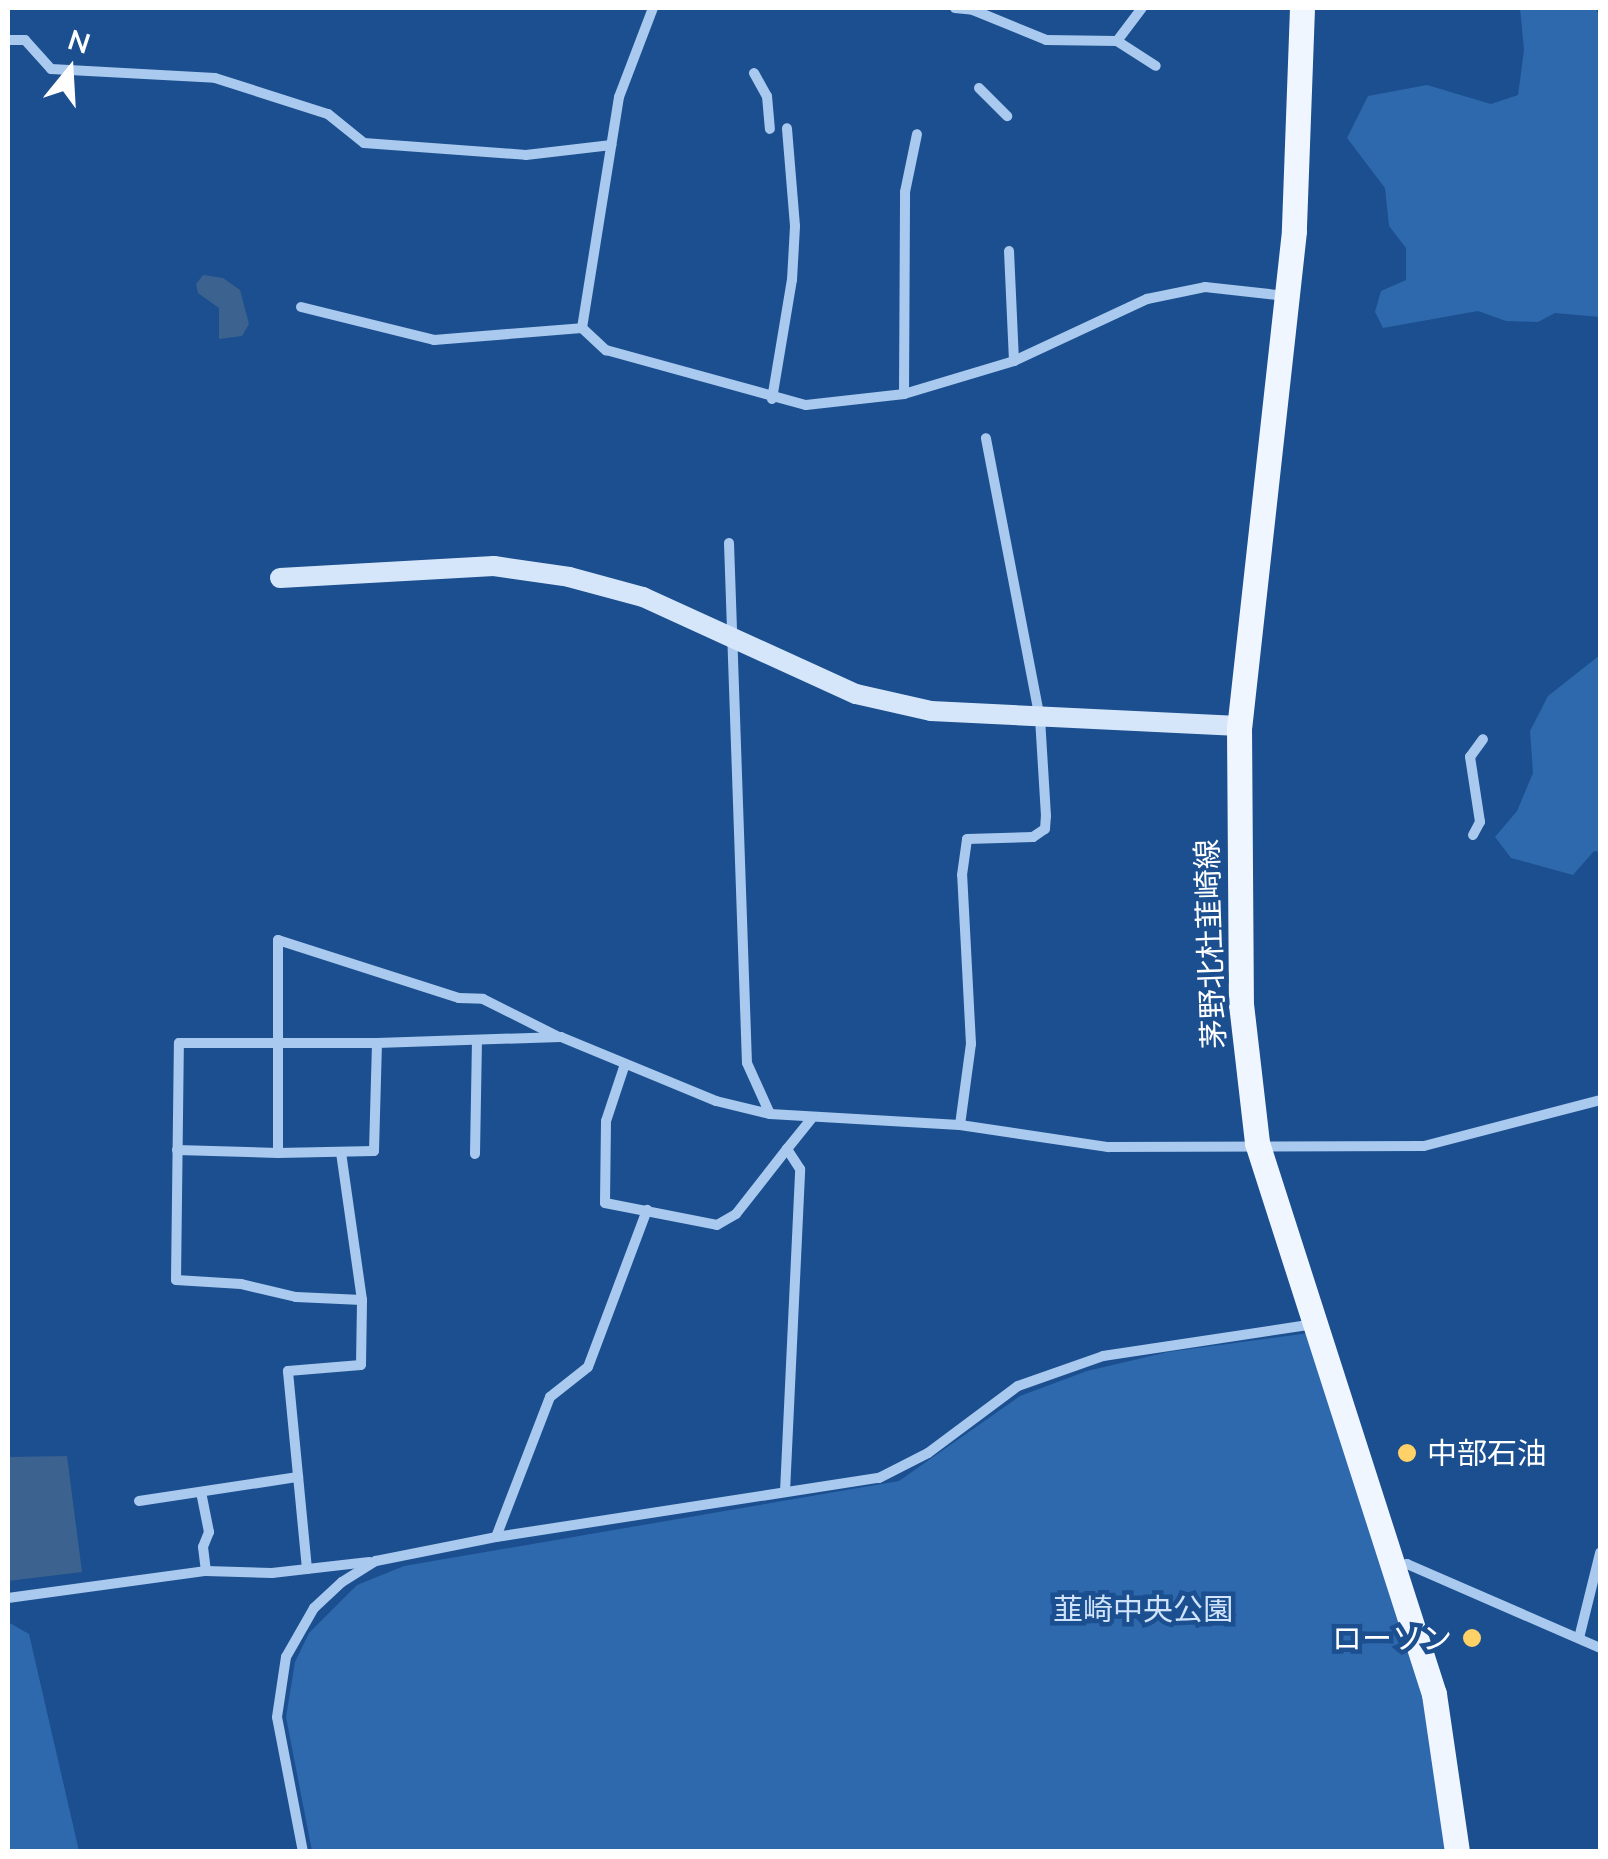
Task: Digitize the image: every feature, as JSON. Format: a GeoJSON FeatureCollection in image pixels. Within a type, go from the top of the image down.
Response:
{"type":"FeatureCollection","features":[{"type":"Feature","properties":{"kind":"main road","name":"茅野北杜韮崎線"},"geometry":{"type":"LineString","coordinates":[[1302,8],[1288,296],[1238,726],[1241,1004],[1257,1143],[1434,1694],[1457,1852]]}},
{"type":"Feature","properties":{"kind":"street"},"geometry":{"type":"LineString","coordinates":[[582,328],[619,97],[653,8]]}},
{"type":"Feature","properties":{"kind":"street"},"geometry":{"type":"LineString","coordinates":[[956,8],[973,10],[1046,40],[1117,41],[1156,66]]}},
{"type":"Feature","properties":{"kind":"street"},"geometry":{"type":"LineString","coordinates":[[1117,41],[1142,8]]}},
{"type":"Feature","properties":{"kind":"street"},"geometry":{"type":"LineString","coordinates":[[8,40],[25,40],[50,69],[214,78],[328,114],[364,143],[526,155],[611,145]]}},
{"type":"Feature","properties":{"kind":"street"},"geometry":{"type":"LineString","coordinates":[[754,73],[767,96],[770,129]]}},
{"type":"Feature","properties":{"kind":"street"},"geometry":{"type":"LineString","coordinates":[[979,88],[1007,116]]}},
{"type":"Feature","properties":{"kind":"street"},"geometry":{"type":"LineString","coordinates":[[772,399],[792,280],[795,226],[787,128]]}},
{"type":"Feature","properties":{"kind":"street"},"geometry":{"type":"LineString","coordinates":[[904,394],[905,192],[916,134]]}},
{"type":"Feature","properties":{"kind":"street"},"geometry":{"type":"LineString","coordinates":[[1009,251],[1014,361]]}},
{"type":"Feature","properties":{"kind":"street"},"geometry":{"type":"LineString","coordinates":[[301,307],[434,340],[582,328],[606,350],[772,399],[806,405],[904,394],[1014,361],[1147,298],[1205,287],[1288,296]]}},
{"type":"Feature","properties":{"kind":"street"},"geometry":{"type":"LineString","coordinates":[[960,1125],[971,1044],[962,875],[967,839],[1033,837],[1045,829],[1040,719],[986,438]]}},
{"type":"Feature","properties":{"kind":"street"},"geometry":{"type":"LineString","coordinates":[[728,543],[747,1063],[770,1114]]}},
{"type":"Feature","properties":{"kind":"street"},"geometry":{"type":"LineString","coordinates":[[280,578],[494,566],[569,577],[644,597],[856,694],[930,711],[1238,726]]}},
{"type":"Feature","properties":{"kind":"street"},"geometry":{"type":"LineString","coordinates":[[1473,835],[1480,822],[1470,757],[1483,739]]}},
{"type":"Feature","properties":{"kind":"street"},"geometry":{"type":"LineString","coordinates":[[278,1152],[278,940],[459,998],[482,999],[560,1038],[716,1101],[811,1119],[960,1125],[1108,1146],[1424,1146],[1600,1100]]}},
{"type":"Feature","properties":{"kind":"street"},"geometry":{"type":"LineString","coordinates":[[362,1300],[296,1298],[241,1284],[176,1280],[178,1042],[377,1044],[560,1038]]}},
{"type":"Feature","properties":{"kind":"street"},"geometry":{"type":"LineString","coordinates":[[475,1154],[477,1040]]}},
{"type":"Feature","properties":{"kind":"street"},"geometry":{"type":"LineString","coordinates":[[177,1150],[374,1151],[377,1044]]}},
{"type":"Feature","properties":{"kind":"street"},"geometry":{"type":"LineString","coordinates":[[625,1064],[606,1121],[605,1203],[718,1225],[736,1214],[811,1119]]}},
{"type":"Feature","properties":{"kind":"street"},"geometry":{"type":"LineString","coordinates":[[785,1492],[800,1168],[787,1150]]}},
{"type":"Feature","properties":{"kind":"street"},"geometry":{"type":"LineString","coordinates":[[307,1569],[288,1370],[361,1365],[362,1300],[341,1152]]}},
{"type":"Feature","properties":{"kind":"street"},"geometry":{"type":"LineString","coordinates":[[496,1537],[550,1397],[588,1367],[647,1210]]}},
{"type":"Feature","properties":{"kind":"street"},"geometry":{"type":"LineString","coordinates":[[8,1598],[206,1572],[307,1569],[376,1561],[496,1537],[879,1478],[928,1453],[1018,1386],[1103,1356],[1315,1324]]}},
{"type":"Feature","properties":{"kind":"street"},"geometry":{"type":"LineString","coordinates":[[139,1502],[298,1477]]}},
{"type":"Feature","properties":{"kind":"street"},"geometry":{"type":"LineString","coordinates":[[201,1492],[209,1532],[203,1548],[206,1572]]}},
{"type":"Feature","properties":{"kind":"street"},"geometry":{"type":"LineString","coordinates":[[1579,1638],[1600,1553]]}},
{"type":"Feature","properties":{"kind":"street"},"geometry":{"type":"LineString","coordinates":[[303,1852],[277,1717],[286,1657],[314,1608],[342,1582],[376,1561]]}},
{"type":"Feature","properties":{"kind":"street"},"geometry":{"type":"LineString","coordinates":[[1395,1568],[1407,1564],[1600,1648]]}},
{"type":"Feature","properties":{"kind":"green space"},"geometry":{"type":"Polygon","coordinates":[[[1520,8],[1595,8],[1600,17],[1600,317],[1555,313],[1538,322],[1506,321],[1478,311],[1383,328],[1375,312],[1381,291],[1406,280],[1406,248],[1389,226],[1385,188],[1347,138],[1368,96],[1427,85],[1491,104],[1518,95],[1524,50],[1520,8]]]}},
{"type":"Feature","properties":{"kind":"green space"},"geometry":{"type":"Polygon","coordinates":[[[1600,655],[1600,852],[1594,851],[1573,875],[1511,858],[1495,837],[1517,811],[1533,773],[1530,731],[1548,696],[1600,655]]]}},
{"type":"Feature","properties":{"kind":"green space","name":"韮崎中央公園"},"geometry":{"type":"Polygon","coordinates":[[[1309,1333],[1425,1685],[1447,1851],[312,1851],[286,1717],[295,1662],[309,1633],[357,1585],[404,1566],[899,1481],[1020,1396],[1087,1371],[1168,1352],[1309,1333]]]}},
{"type":"Feature","properties":{"kind":"green space"},"geometry":{"type":"Polygon","coordinates":[[[8,1622],[29,1634],[79,1851],[8,1851],[8,1622]]]}},
{"type":"Feature","properties":{"kind":"shaded area"},"geometry":{"type":"Polygon","coordinates":[[[203,275],[223,278],[240,290],[249,324],[242,336],[219,339],[219,308],[198,293],[196,284],[203,275]]]}},
{"type":"Feature","properties":{"kind":"shaded area"},"geometry":{"type":"Polygon","coordinates":[[[67,1456],[82,1572],[8,1581],[8,1457],[67,1456]]]}},
{"type":"Feature","properties":{"kind":"place","name":"中部石油"},"geometry":{"type":"Point","coordinates":[1407,1453]}},
{"type":"Feature","properties":{"kind":"place","name":"ローソン"},"geometry":{"type":"Point","coordinates":[1472,1638]}}]}
